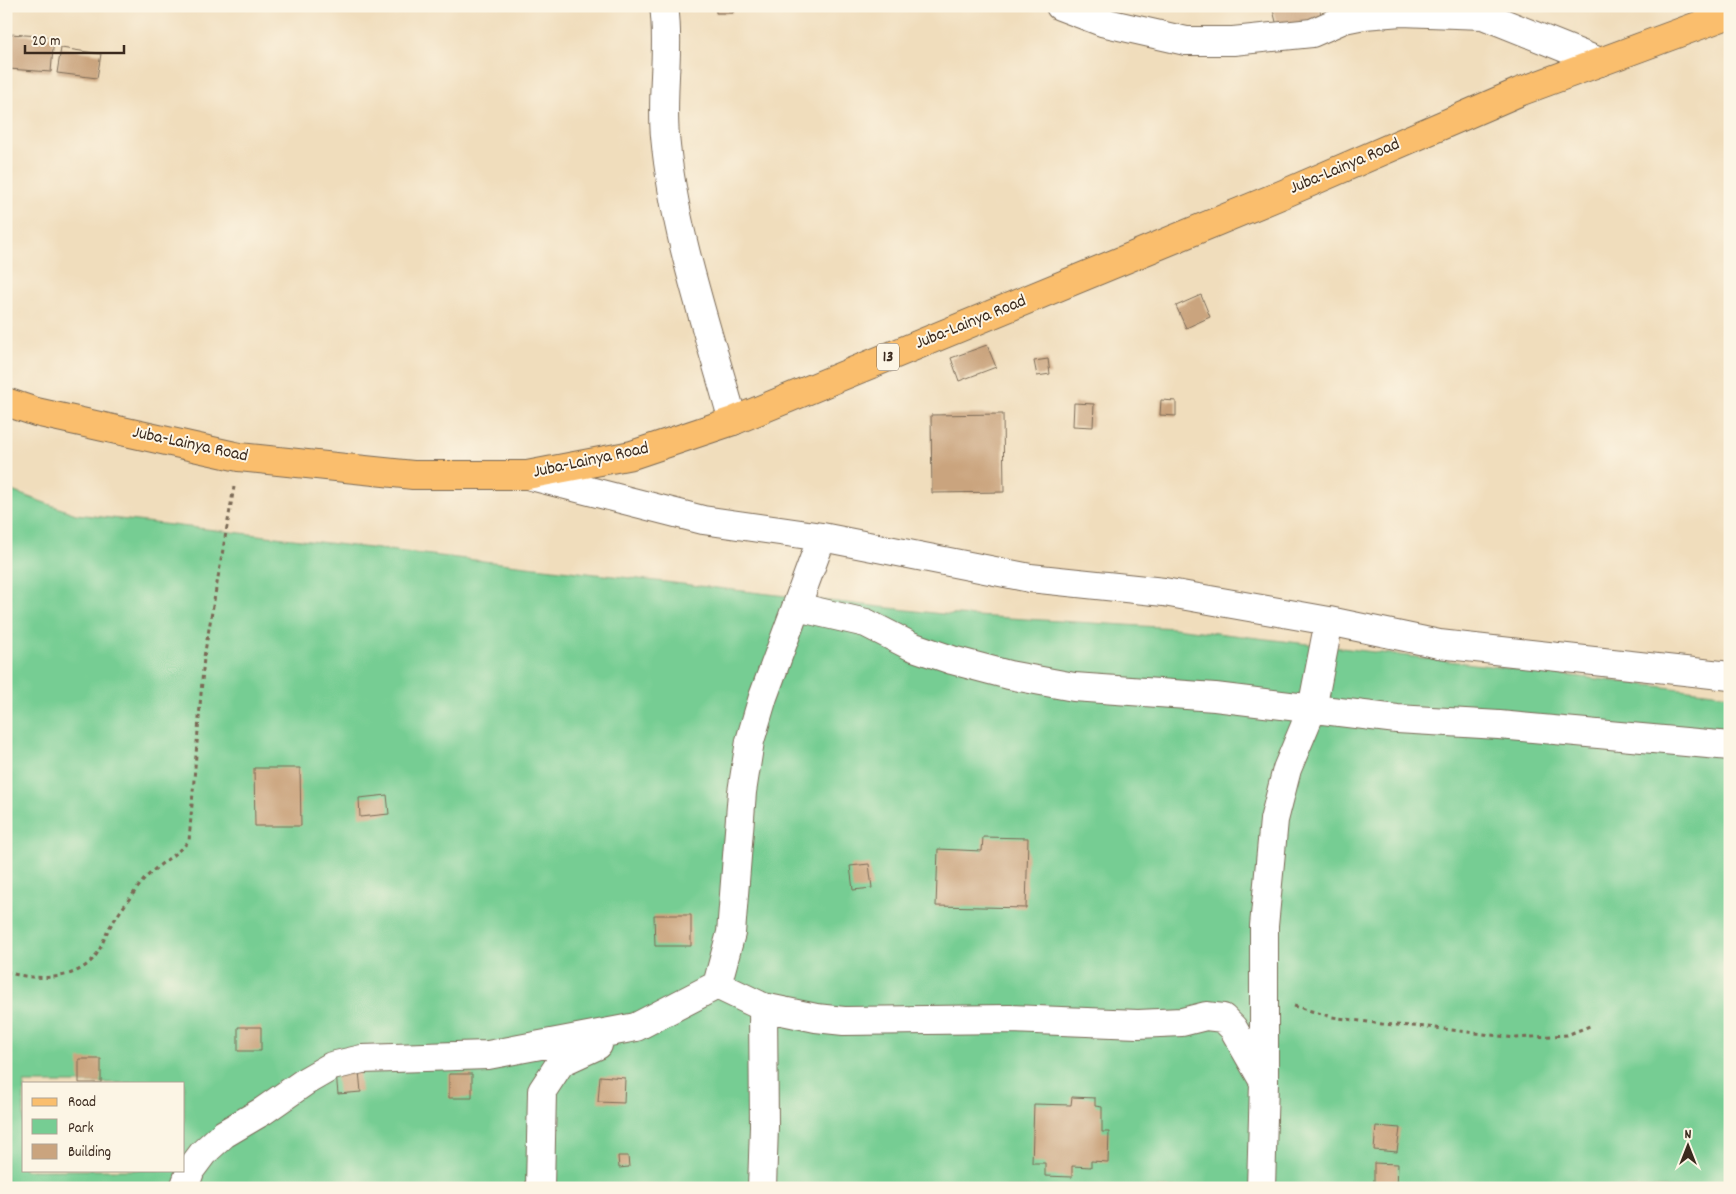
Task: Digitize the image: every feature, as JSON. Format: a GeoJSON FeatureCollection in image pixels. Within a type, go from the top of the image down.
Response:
{"type":"FeatureCollection","features":[{"type":"Feature","properties":{"kind":"main road","name":"Juba-Lainya Road"},"geometry":{"type":"LineString","coordinates":[[6,402],[36,412],[239,457],[413,475],[527,475],[632,454],[733,421],[1281,195],[1518,92],[1730,14]]}},
{"type":"Feature","properties":{"kind":"street"},"geometry":{"type":"LineString","coordinates":[[664,6],[668,33],[664,133],[669,170],[681,233],[733,421]]}},
{"type":"Feature","properties":{"kind":"street"},"geometry":{"type":"LineString","coordinates":[[1060,6],[1102,22],[1186,41],[1233,41],[1312,33],[1344,19],[1364,15],[1400,12],[1483,15],[1600,62]]}},
{"type":"Feature","properties":{"kind":"street"},"geometry":{"type":"LineString","coordinates":[[527,475],[703,520],[822,537],[1030,578],[1164,592],[1329,621],[1439,644],[1730,676]]}},
{"type":"Feature","properties":{"kind":"street"},"geometry":{"type":"LineString","coordinates":[[540,1188],[542,1091],[561,1062],[636,1027],[718,984],[731,933],[742,792],[750,741],[763,698],[822,537]]}},
{"type":"Feature","properties":{"kind":"street"},"geometry":{"type":"LineString","coordinates":[[797,607],[866,623],[912,646],[952,660],[1009,675],[1074,687],[1215,698],[1397,719],[1519,726],[1730,746]]}},
{"type":"Feature","properties":{"kind":"street"},"geometry":{"type":"LineString","coordinates":[[1261,1188],[1264,1082],[1264,926],[1274,820],[1287,769],[1312,709],[1329,621]]}},
{"type":"Feature","properties":{"kind":"street"},"geometry":{"type":"LineString","coordinates":[[718,984],[763,1007],[816,1018],[844,1020],[1010,1019],[1138,1024],[1182,1022],[1206,1016],[1224,1018],[1233,1028],[1264,1082]]}},
{"type":"Feature","properties":{"kind":"street"},"geometry":{"type":"LineString","coordinates":[[762,1188],[764,1126],[763,1007]]}},
{"type":"Feature","properties":{"kind":"street"},"geometry":{"type":"LineString","coordinates":[[184,1188],[191,1169],[203,1153],[224,1134],[263,1112],[306,1081],[332,1066],[362,1059],[488,1055],[636,1027]]}},
{"type":"Feature","properties":{"kind":"path"},"geometry":{"type":"LineString","coordinates":[[6,972],[20,976],[55,977],[76,970],[92,960],[101,948],[110,926],[144,880],[189,841],[204,657],[239,457]]}},
{"type":"Feature","properties":{"kind":"path"},"geometry":{"type":"LineString","coordinates":[[1264,997],[1332,1017],[1488,1036],[1551,1037],[1567,1035],[1592,1025]]}},
{"type":"Feature","properties":{"kind":"green space"},"geometry":{"type":"Polygon","coordinates":[[[6,489],[76,514],[942,614],[1175,628],[1730,695],[1730,1188],[6,1188],[6,489]]]}},
{"type":"Feature","properties":{"kind":"building"},"geometry":{"type":"Polygon","coordinates":[[[716,6],[733,6],[733,13],[716,13],[716,6]]]}},
{"type":"Feature","properties":{"kind":"building"},"geometry":{"type":"Polygon","coordinates":[[[1272,6],[1319,6],[1322,20],[1278,30],[1272,6]]]}},
{"type":"Feature","properties":{"kind":"building"},"geometry":{"type":"Polygon","coordinates":[[[10,34],[54,37],[51,72],[8,69],[10,34]]]}},
{"type":"Feature","properties":{"kind":"building"},"geometry":{"type":"Polygon","coordinates":[[[61,48],[101,54],[97,78],[57,73],[61,48]]]}},
{"type":"Feature","properties":{"kind":"building"},"geometry":{"type":"Polygon","coordinates":[[[1201,295],[1210,317],[1186,328],[1176,306],[1201,295]]]}},
{"type":"Feature","properties":{"kind":"building"},"geometry":{"type":"Polygon","coordinates":[[[987,345],[996,367],[959,381],[951,358],[987,345]]]}},
{"type":"Feature","properties":{"kind":"building"},"geometry":{"type":"Polygon","coordinates":[[[1048,359],[1050,374],[1037,376],[1034,361],[1048,359]]]}},
{"type":"Feature","properties":{"kind":"building"},"geometry":{"type":"Polygon","coordinates":[[[1161,400],[1176,401],[1176,416],[1160,415],[1161,400]]]}},
{"type":"Feature","properties":{"kind":"building"},"geometry":{"type":"Polygon","coordinates":[[[1074,403],[1094,404],[1093,427],[1073,426],[1074,403]]]}},
{"type":"Feature","properties":{"kind":"building"},"geometry":{"type":"Polygon","coordinates":[[[1003,414],[1004,492],[932,493],[931,415],[1003,414]]]}},
{"type":"Feature","properties":{"kind":"building"},"geometry":{"type":"Polygon","coordinates":[[[254,768],[300,768],[301,826],[255,826],[254,768]]]}},
{"type":"Feature","properties":{"kind":"building"},"geometry":{"type":"Polygon","coordinates":[[[387,795],[389,814],[360,817],[359,798],[387,795]]]}},
{"type":"Feature","properties":{"kind":"building"},"geometry":{"type":"Polygon","coordinates":[[[983,837],[1028,838],[1026,908],[936,906],[938,849],[982,851],[983,837]]]}},
{"type":"Feature","properties":{"kind":"building"},"geometry":{"type":"Polygon","coordinates":[[[869,864],[872,888],[853,890],[850,866],[869,864]]]}},
{"type":"Feature","properties":{"kind":"building"},"geometry":{"type":"Polygon","coordinates":[[[654,915],[691,915],[691,946],[655,946],[654,915]]]}},
{"type":"Feature","properties":{"kind":"building"},"geometry":{"type":"Polygon","coordinates":[[[238,1027],[261,1027],[261,1051],[238,1051],[238,1027]]]}},
{"type":"Feature","properties":{"kind":"building"},"geometry":{"type":"Polygon","coordinates":[[[79,1059],[101,1059],[101,1082],[79,1082],[79,1059]]]}},
{"type":"Feature","properties":{"kind":"building"},"geometry":{"type":"Polygon","coordinates":[[[359,1071],[361,1092],[338,1094],[336,1073],[359,1071]]]}},
{"type":"Feature","properties":{"kind":"building"},"geometry":{"type":"Polygon","coordinates":[[[449,1074],[472,1074],[472,1098],[449,1098],[449,1074]]]}},
{"type":"Feature","properties":{"kind":"building"},"geometry":{"type":"Polygon","coordinates":[[[600,1076],[625,1078],[624,1103],[598,1102],[600,1076]]]}},
{"type":"Feature","properties":{"kind":"building"},"geometry":{"type":"Polygon","coordinates":[[[1072,1097],[1095,1098],[1095,1106],[1102,1107],[1102,1132],[1109,1132],[1108,1162],[1091,1161],[1091,1167],[1072,1166],[1072,1177],[1045,1176],[1045,1163],[1032,1163],[1034,1104],[1071,1105],[1072,1097]]]}},
{"type":"Feature","properties":{"kind":"building"},"geometry":{"type":"Polygon","coordinates":[[[1376,1126],[1400,1128],[1397,1152],[1374,1150],[1376,1126]]]}},
{"type":"Feature","properties":{"kind":"building"},"geometry":{"type":"Polygon","coordinates":[[[618,1156],[628,1156],[629,1167],[619,1168],[618,1156]]]}},
{"type":"Feature","properties":{"kind":"building"},"geometry":{"type":"Polygon","coordinates":[[[1374,1163],[1398,1164],[1397,1188],[1374,1187],[1374,1163]]]}},
{"type":"Feature","properties":{"kind":"building"},"geometry":{"type":"Polygon","coordinates":[[[630,1184],[654,1184],[654,1188],[630,1188],[630,1184]]]}}]}
